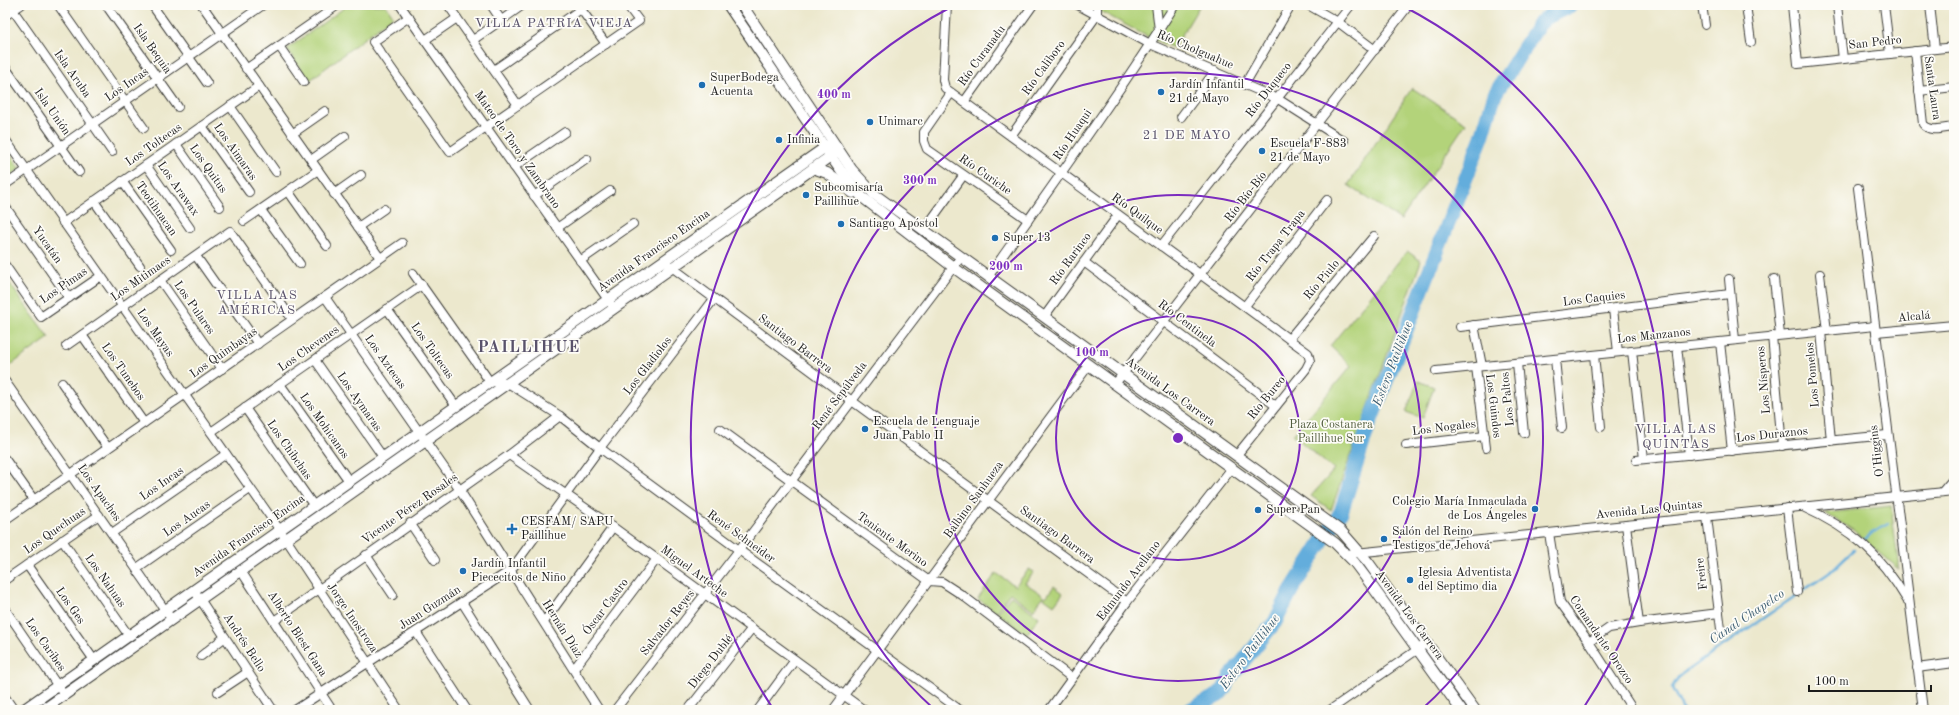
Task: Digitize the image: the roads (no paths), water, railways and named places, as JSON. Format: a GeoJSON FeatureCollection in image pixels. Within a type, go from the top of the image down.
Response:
{"type":"FeatureCollection","features":[{"type":"Feature","properties":{"kind":"main road","name":"Avenida Los Carrera"},"geometry":{"type":"LineString","coordinates":[[728,5],[851,184],[875,207],[953,267],[1335,543],[1372,586],[1461,710]]}},
{"type":"Feature","properties":{"kind":"main road","name":"Avenida Los Carrera"},"geometry":{"type":"LineString","coordinates":[[742,5],[856,175],[874,194],[1341,531],[1361,552],[1475,710]]}},
{"type":"Feature","properties":{"kind":"main road","name":"Avenida Francisco Encina"},"geometry":{"type":"LineString","coordinates":[[43,710],[508,383],[611,304],[663,261],[836,146]]}},
{"type":"Feature","properties":{"kind":"main road","name":"Avenida Francisco Encina"},"geometry":{"type":"LineString","coordinates":[[23,710],[490,382],[611,304],[672,267],[813,168],[828,152]]}},
{"type":"Feature","properties":{"kind":"main road"},"geometry":{"type":"LineString","coordinates":[[813,168],[827,173],[868,205],[875,207]]}},
{"type":"Feature","properties":{"kind":"street"},"geometry":{"type":"LineString","coordinates":[[5,16],[20,5]]}},
{"type":"Feature","properties":{"kind":"street"},"geometry":{"type":"LineString","coordinates":[[58,5],[144,128]]}},
{"type":"Feature","properties":{"kind":"street","name":"Isla Bequia"},"geometry":{"type":"LineString","coordinates":[[106,5],[178,107]]}},
{"type":"Feature","properties":{"kind":"street"},"geometry":{"type":"LineString","coordinates":[[152,5],[207,83]]}},
{"type":"Feature","properties":{"kind":"street"},"geometry":{"type":"LineString","coordinates":[[202,5],[380,258]]}},
{"type":"Feature","properties":{"kind":"street","name":"Los Incas"},"geometry":{"type":"LineString","coordinates":[[5,185],[263,5]]}},
{"type":"Feature","properties":{"kind":"street"},"geometry":{"type":"LineString","coordinates":[[246,69],[338,5]]}},
{"type":"Feature","properties":{"kind":"street","name":"Mateo de Toro y Zambrano"},"geometry":{"type":"LineString","coordinates":[[400,5],[611,304]]}},
{"type":"Feature","properties":{"kind":"street"},"geometry":{"type":"LineString","coordinates":[[448,5],[518,105]]}},
{"type":"Feature","properties":{"kind":"street"},"geometry":{"type":"LineString","coordinates":[[491,5],[502,20]]}},
{"type":"Feature","properties":{"kind":"street"},"geometry":{"type":"LineString","coordinates":[[473,40],[523,5]]}},
{"type":"Feature","properties":{"kind":"street"},"geometry":{"type":"LineString","coordinates":[[409,17],[373,42],[450,152],[638,21],[627,5]]}},
{"type":"Feature","properties":{"kind":"street"},"geometry":{"type":"LineString","coordinates":[[948,5],[943,80],[945,88],[951,93]]}},
{"type":"Feature","properties":{"kind":"street","name":"Río Curanadu"},"geometry":{"type":"LineString","coordinates":[[964,102],[1033,5]]}},
{"type":"Feature","properties":{"kind":"street","name":"Río Cholguahue"},"geometry":{"type":"LineString","coordinates":[[1078,5],[1150,44],[1278,99],[1318,123],[1344,141]]}},
{"type":"Feature","properties":{"kind":"street"},"geometry":{"type":"LineString","coordinates":[[1097,5],[1097,15]]}},
{"type":"Feature","properties":{"kind":"street"},"geometry":{"type":"LineString","coordinates":[[1156,5],[1159,30]]}},
{"type":"Feature","properties":{"kind":"street","name":"Río Huaqui"},"geometry":{"type":"LineString","coordinates":[[988,277],[1062,174],[1150,44],[1174,5]]}},
{"type":"Feature","properties":{"kind":"street"},"geometry":{"type":"LineString","coordinates":[[1245,84],[1291,5]]}},
{"type":"Feature","properties":{"kind":"street"},"geometry":{"type":"LineString","coordinates":[[1308,5],[1338,22],[1375,50]]}},
{"type":"Feature","properties":{"kind":"street","name":"Río Duqueco"},"geometry":{"type":"LineString","coordinates":[[1161,246],[1351,5]]}},
{"type":"Feature","properties":{"kind":"street","name":"Río Bío-Bío"},"geometry":{"type":"LineString","coordinates":[[1115,384],[1409,5]]}},
{"type":"Feature","properties":{"kind":"street"},"geometry":{"type":"LineString","coordinates":[[1702,5],[1705,25]]}},
{"type":"Feature","properties":{"kind":"street"},"geometry":{"type":"LineString","coordinates":[[1746,5],[1751,42]]}},
{"type":"Feature","properties":{"kind":"street","name":"San Pedro"},"geometry":{"type":"LineString","coordinates":[[1792,5],[1798,64],[1954,46]]}},
{"type":"Feature","properties":{"kind":"street"},"geometry":{"type":"LineString","coordinates":[[1837,5],[1843,59]]}},
{"type":"Feature","properties":{"kind":"street"},"geometry":{"type":"LineString","coordinates":[[1884,5],[1890,54]]}},
{"type":"Feature","properties":{"kind":"street","name":"Santa Laura"},"geometry":{"type":"LineString","coordinates":[[1930,5],[1935,49]]}},
{"type":"Feature","properties":{"kind":"street"},"geometry":{"type":"LineString","coordinates":[[494,70],[580,7],[606,44]]}},
{"type":"Feature","properties":{"kind":"street","name":"Isla Aruba"},"geometry":{"type":"LineString","coordinates":[[13,10],[112,152]]}},
{"type":"Feature","properties":{"kind":"street","name":"Río Caliboro"},"geometry":{"type":"LineString","coordinates":[[1011,136],[1097,15]]}},
{"type":"Feature","properties":{"kind":"street"},"geometry":{"type":"LineString","coordinates":[[425,40],[457,18]]}},
{"type":"Feature","properties":{"kind":"street"},"geometry":{"type":"LineString","coordinates":[[279,46],[304,82]]}},
{"type":"Feature","properties":{"kind":"street","name":"Santa Laura"},"geometry":{"type":"LineString","coordinates":[[1915,51],[1922,124],[1926,128],[1931,129],[1954,127]]}},
{"type":"Feature","properties":{"kind":"street","name":"Isla Unión"},"geometry":{"type":"LineString","coordinates":[[5,67],[79,172]]}},
{"type":"Feature","properties":{"kind":"street"},"geometry":{"type":"LineString","coordinates":[[1181,117],[1215,71]]}},
{"type":"Feature","properties":{"kind":"street","name":"Los Toltecas"},"geometry":{"type":"LineString","coordinates":[[63,223],[259,86]]}},
{"type":"Feature","properties":{"kind":"street"},"geometry":{"type":"LineString","coordinates":[[1919,91],[1954,88]]}},
{"type":"Feature","properties":{"kind":"street","name":"Río Quilque"},"geometry":{"type":"LineString","coordinates":[[951,93],[1245,306],[1308,354]]}},
{"type":"Feature","properties":{"kind":"street","name":"Río Curiche"},"geometry":{"type":"LineString","coordinates":[[951,93],[924,132],[924,141],[927,149],[963,176],[1028,220]]}},
{"type":"Feature","properties":{"kind":"street"},"geometry":{"type":"LineString","coordinates":[[230,106],[276,172]]}},
{"type":"Feature","properties":{"kind":"street"},"geometry":{"type":"LineString","coordinates":[[292,134],[325,112]]}},
{"type":"Feature","properties":{"kind":"street","name":"Los Aimaras"},"geometry":{"type":"LineString","coordinates":[[202,126],[249,192]]}},
{"type":"Feature","properties":{"kind":"street"},"geometry":{"type":"LineString","coordinates":[[514,167],[565,132]]}},
{"type":"Feature","properties":{"kind":"street"},"geometry":{"type":"LineString","coordinates":[[311,160],[345,136]]}},
{"type":"Feature","properties":{"kind":"street","name":"Los Mayas"},"geometry":{"type":"LineString","coordinates":[[5,140],[286,539]]}},
{"type":"Feature","properties":{"kind":"street","name":"Los Quitus"},"geometry":{"type":"LineString","coordinates":[[176,144],[220,207]]}},
{"type":"Feature","properties":{"kind":"street"},"geometry":{"type":"LineString","coordinates":[[534,196],[587,159]]}},
{"type":"Feature","properties":{"kind":"street","name":"Los Arawax"},"geometry":{"type":"LineString","coordinates":[[146,165],[190,228]]}},
{"type":"Feature","properties":{"kind":"street"},"geometry":{"type":"LineString","coordinates":[[244,221],[318,170]]}},
{"type":"Feature","properties":{"kind":"street"},"geometry":{"type":"LineString","coordinates":[[334,194],[361,175]]}},
{"type":"Feature","properties":{"kind":"street"},"geometry":{"type":"LineString","coordinates":[[924,230],[963,176]]}},
{"type":"Feature","properties":{"kind":"street","name":"Teotihuacan"},"geometry":{"type":"LineString","coordinates":[[122,182],[171,250]]}},
{"type":"Feature","properties":{"kind":"street","name":"O'Higgins"},"geometry":{"type":"LineString","coordinates":[[1858,188],[1887,435],[1923,710]]}},
{"type":"Feature","properties":{"kind":"street"},"geometry":{"type":"LineString","coordinates":[[288,191],[327,246]]}},
{"type":"Feature","properties":{"kind":"street"},"geometry":{"type":"LineString","coordinates":[[557,228],[610,191]]}},
{"type":"Feature","properties":{"kind":"street","name":"Río Trapa Trapa"},"geometry":{"type":"LineString","coordinates":[[1245,306],[1327,200]]}},
{"type":"Feature","properties":{"kind":"street"},"geometry":{"type":"LineString","coordinates":[[94,201],[140,266]]}},
{"type":"Feature","properties":{"kind":"street","name":"Yucatán"},"geometry":{"type":"LineString","coordinates":[[5,206],[69,298]]}},
{"type":"Feature","properties":{"kind":"street"},"geometry":{"type":"LineString","coordinates":[[358,228],[384,209]]}},
{"type":"Feature","properties":{"kind":"street"},"geometry":{"type":"LineString","coordinates":[[261,210],[300,264]]}},
{"type":"Feature","properties":{"kind":"street","name":"Río Rarinco"},"geometry":{"type":"LineString","coordinates":[[1044,317],[1118,215]]}},
{"type":"Feature","properties":{"kind":"street"},"geometry":{"type":"LineString","coordinates":[[580,261],[633,224]]}},
{"type":"Feature","properties":{"kind":"street","name":"Los Mitimaes"},"geometry":{"type":"LineString","coordinates":[[66,346],[230,231],[292,319]]}},
{"type":"Feature","properties":{"kind":"street","name":"Río Piulo"},"geometry":{"type":"LineString","coordinates":[[1289,340],[1374,236]]}},
{"type":"Feature","properties":{"kind":"street","name":"Los Quimbayas"},"geometry":{"type":"LineString","coordinates":[[5,520],[402,243]]}},
{"type":"Feature","properties":{"kind":"street"},"geometry":{"type":"LineString","coordinates":[[196,256],[258,344]]}},
{"type":"Feature","properties":{"kind":"street","name":"René Sepúlveda"},"geometry":{"type":"LineString","coordinates":[[739,550],[961,257]]}},
{"type":"Feature","properties":{"kind":"street","name":"Santiago Barrera"},"geometry":{"type":"LineString","coordinates":[[663,261],[1127,602]]}},
{"type":"Feature","properties":{"kind":"street","name":"Río Centinela"},"geometry":{"type":"LineString","coordinates":[[1084,262],[1276,406]]}},
{"type":"Feature","properties":{"kind":"street","name":"Los Pimas"},"geometry":{"type":"LineString","coordinates":[[5,265],[41,317],[101,276]]}},
{"type":"Feature","properties":{"kind":"street"},"geometry":{"type":"LineString","coordinates":[[414,273],[490,382],[508,383]]}},
{"type":"Feature","properties":{"kind":"street","name":"Los Pomelos"},"geometry":{"type":"LineString","coordinates":[[1820,274],[1831,441]]}},
{"type":"Feature","properties":{"kind":"street"},"geometry":{"type":"LineString","coordinates":[[1729,279],[1735,340]]}},
{"type":"Feature","properties":{"kind":"street","name":"Los Nísperos"},"geometry":{"type":"LineString","coordinates":[[1774,279],[1782,446]]}},
{"type":"Feature","properties":{"kind":"street","name":"Los Pulares"},"geometry":{"type":"LineString","coordinates":[[160,280],[222,369]]}},
{"type":"Feature","properties":{"kind":"street","name":"Los Chevenes"},"geometry":{"type":"LineString","coordinates":[[211,432],[422,285]]}},
{"type":"Feature","properties":{"kind":"street","name":"Los Caquies"},"geometry":{"type":"LineString","coordinates":[[1460,327],[1730,294]]}},
{"type":"Feature","properties":{"kind":"street","name":"Los Aztecas"},"geometry":{"type":"LineString","coordinates":[[325,297],[426,441]]}},
{"type":"Feature","properties":{"kind":"street","name":"Los Gladiolos"},"geometry":{"type":"LineString","coordinates":[[600,448],[714,299]]}},
{"type":"Feature","properties":{"kind":"street","name":"Los Toltecas"},"geometry":{"type":"LineString","coordinates":[[387,309],[456,406]]}},
{"type":"Feature","properties":{"kind":"street"},"geometry":{"type":"LineString","coordinates":[[1613,309],[1618,352]]}},
{"type":"Feature","properties":{"kind":"street","name":"Alcalá"},"geometry":{"type":"LineString","coordinates":[[1875,329],[1954,325]]}},
{"type":"Feature","properties":{"kind":"street","name":"Los Guindos"},"geometry":{"type":"LineString","coordinates":[[1474,326],[1486,448]]}},
{"type":"Feature","properties":{"kind":"street","name":"Los Manzanos"},"geometry":{"type":"LineString","coordinates":[[1436,371],[1824,331],[1875,329]]}},
{"type":"Feature","properties":{"kind":"street","name":"Los Tunebos"},"geometry":{"type":"LineString","coordinates":[[82,335],[144,423]]}},
{"type":"Feature","properties":{"kind":"street"},"geometry":{"type":"LineString","coordinates":[[1720,342],[1732,451]]}},
{"type":"Feature","properties":{"kind":"street"},"geometry":{"type":"LineString","coordinates":[[1677,346],[1689,455]]}},
{"type":"Feature","properties":{"kind":"street","name":"Los Duraznos"},"geometry":{"type":"LineString","coordinates":[[1632,351],[1640,460],[1887,435]]}},
{"type":"Feature","properties":{"kind":"street","name":"Río Bureo"},"geometry":{"type":"LineString","coordinates":[[1236,456],[1306,369],[1310,361],[1308,354]]}},
{"type":"Feature","properties":{"kind":"street"},"geometry":{"type":"LineString","coordinates":[[1594,355],[1601,427]]}},
{"type":"Feature","properties":{"kind":"street"},"geometry":{"type":"LineString","coordinates":[[1555,359],[1562,428]]}},
{"type":"Feature","properties":{"kind":"street","name":"Los Aymaras"},"geometry":{"type":"LineString","coordinates":[[315,360],[383,457]]}},
{"type":"Feature","properties":{"kind":"street","name":"Los Paltos"},"geometry":{"type":"LineString","coordinates":[[1517,362],[1524,433]]}},
{"type":"Feature","properties":{"kind":"street","name":"Balbino Sanhueza"},"geometry":{"type":"LineString","coordinates":[[833,710],[1089,364]]}},
{"type":"Feature","properties":{"kind":"street"},"geometry":{"type":"LineString","coordinates":[[62,383],[108,448]]}},
{"type":"Feature","properties":{"kind":"street","name":"René Schneider"},"geometry":{"type":"LineString","coordinates":[[508,383],[560,416],[600,448],[960,710]]}},
{"type":"Feature","properties":{"kind":"street","name":"Los Mohicanos"},"geometry":{"type":"LineString","coordinates":[[280,384],[349,482]]}},
{"type":"Feature","properties":{"kind":"street","name":"Los Apaches"},"geometry":{"type":"LineString","coordinates":[[6,385],[71,474],[172,620]]}},
{"type":"Feature","properties":{"kind":"street","name":"Los Chibchas"},"geometry":{"type":"LineString","coordinates":[[245,408],[314,506]]}},
{"type":"Feature","properties":{"kind":"street","name":"Vicente Pérez Rosales"},"geometry":{"type":"LineString","coordinates":[[274,621],[560,416]]}},
{"type":"Feature","properties":{"kind":"street","name":"Teniente Merino"},"geometry":{"type":"LineString","coordinates":[[720,429],[790,482],[929,581],[942,582],[962,595],[1072,678]]}},
{"type":"Feature","properties":{"kind":"street","name":"Los Nogales"},"geometry":{"type":"LineString","coordinates":[[1406,445],[1485,436]]}},
{"type":"Feature","properties":{"kind":"street","name":"Hernán Díaz"},"geometry":{"type":"LineString","coordinates":[[426,441],[459,489],[599,710]]}},
{"type":"Feature","properties":{"kind":"street","name":"Juan Guzmán"},"geometry":{"type":"LineString","coordinates":[[295,710],[511,570],[600,448]]}},
{"type":"Feature","properties":{"kind":"street","name":"Los Incas"},"geometry":{"type":"LineString","coordinates":[[112,533],[226,454]]}},
{"type":"Feature","properties":{"kind":"street","name":"Miguel Arteche"},"geometry":{"type":"LineString","coordinates":[[509,454],[566,496],[613,527],[656,560],[864,710]]}},
{"type":"Feature","properties":{"kind":"street"},"geometry":{"type":"LineString","coordinates":[[5,459],[34,500]]}},
{"type":"Feature","properties":{"kind":"street","name":"Edmundo Arellano"},"geometry":{"type":"LineString","coordinates":[[1049,710],[1127,602],[1232,468]]}},
{"type":"Feature","properties":{"kind":"street"},"geometry":{"type":"LineString","coordinates":[[1942,492],[1954,478]]}},
{"type":"Feature","properties":{"kind":"street","name":"Los Aucas"},"geometry":{"type":"LineString","coordinates":[[137,568],[250,489]]}},
{"type":"Feature","properties":{"kind":"street","name":"Avenida Las Quintas"},"geometry":{"type":"LineString","coordinates":[[1346,554],[1954,491]]}},
{"type":"Feature","properties":{"kind":"street"},"geometry":{"type":"LineString","coordinates":[[1803,507],[1836,523],[1865,544],[1890,571],[1909,603]]}},
{"type":"Feature","properties":{"kind":"street"},"geometry":{"type":"LineString","coordinates":[[1787,508],[1797,592]]}},
{"type":"Feature","properties":{"kind":"street","name":"Los Quechuas"},"geometry":{"type":"LineString","coordinates":[[5,580],[99,514]]}},
{"type":"Feature","properties":{"kind":"street","name":"Freire"},"geometry":{"type":"LineString","coordinates":[[1707,516],[1721,629]]}},
{"type":"Feature","properties":{"kind":"street"},"geometry":{"type":"LineString","coordinates":[[410,523],[435,560]]}},
{"type":"Feature","properties":{"kind":"street"},"geometry":{"type":"LineString","coordinates":[[1626,525],[1639,623]]}},
{"type":"Feature","properties":{"kind":"street"},"geometry":{"type":"LineString","coordinates":[[544,622],[613,527]]}},
{"type":"Feature","properties":{"kind":"street","name":"Comandante Orozco"},"geometry":{"type":"LineString","coordinates":[[1549,533],[1560,602],[1589,642],[1634,710]]}},
{"type":"Feature","properties":{"kind":"street","name":"Jorge Inostroza"},"geometry":{"type":"LineString","coordinates":[[286,539],[399,710]]}},
{"type":"Feature","properties":{"kind":"street","name":"Los Nahuas"},"geometry":{"type":"LineString","coordinates":[[62,540],[129,636]]}},
{"type":"Feature","properties":{"kind":"street","name":"Salvador Reyes"},"geometry":{"type":"LineString","coordinates":[[615,710],[739,550]]}},
{"type":"Feature","properties":{"kind":"street"},"geometry":{"type":"LineString","coordinates":[[366,555],[393,595]]}},
{"type":"Feature","properties":{"kind":"street","name":"Óscar Castro"},"geometry":{"type":"LineString","coordinates":[[574,669],[656,560]]}},
{"type":"Feature","properties":{"kind":"street","name":"Los Ges"},"geometry":{"type":"LineString","coordinates":[[27,565],[94,660]]}},
{"type":"Feature","properties":{"kind":"street","name":"Alberto Blest Gana"},"geometry":{"type":"LineString","coordinates":[[241,571],[332,710]]}},
{"type":"Feature","properties":{"kind":"street","name":"Andrés Bello"},"geometry":{"type":"LineString","coordinates":[[194,590],[248,672],[269,709]]}},
{"type":"Feature","properties":{"kind":"street"},"geometry":{"type":"LineString","coordinates":[[462,602],[530,710]]}},
{"type":"Feature","properties":{"kind":"street","name":"Los Caribes"},"geometry":{"type":"LineString","coordinates":[[5,609],[64,695]]}},
{"type":"Feature","properties":{"kind":"street"},"geometry":{"type":"LineString","coordinates":[[1589,642],[1609,628],[1719,613]]}},
{"type":"Feature","properties":{"kind":"street","name":"Diego Dublé"},"geometry":{"type":"LineString","coordinates":[[688,710],[752,628]]}},
{"type":"Feature","properties":{"kind":"street"},"geometry":{"type":"LineString","coordinates":[[416,632],[467,710]]}},
{"type":"Feature","properties":{"kind":"street"},"geometry":{"type":"LineString","coordinates":[[201,656],[225,637]]}},
{"type":"Feature","properties":{"kind":"street"},"geometry":{"type":"LineString","coordinates":[[1330,710],[1427,643]]}},
{"type":"Feature","properties":{"kind":"street"},"geometry":{"type":"LineString","coordinates":[[758,710],[795,660]]}},
{"type":"Feature","properties":{"kind":"street"},"geometry":{"type":"LineString","coordinates":[[1917,668],[1954,663]]}},
{"type":"Feature","properties":{"kind":"street"},"geometry":{"type":"LineString","coordinates":[[218,692],[248,672]]}},
{"type":"Feature","properties":{"kind":"street"},"geometry":{"type":"LineString","coordinates":[[5,697],[14,710]]}},
{"type":"Feature","properties":{"kind":"waterway","name":"Estero Paillihue"},"geometry":{"type":"LineString","coordinates":[[1190,710],[1219,695],[1224,689],[1232,675],[1275,622],[1292,589],[1341,512],[1367,430],[1482,137],[1495,94],[1539,24],[1547,17],[1571,5]]}},
{"type":"Feature","properties":{"kind":"waterway","name":"Canal Chapelco"},"geometry":{"type":"LineString","coordinates":[[1865,539],[1872,533],[1889,524]]}},
{"type":"Feature","properties":{"kind":"waterway","name":"Canal Chapelco"},"geometry":{"type":"LineString","coordinates":[[1683,710],[1672,688],[1679,676],[1829,573],[1854,549]]}},
{"type":"Feature","properties":{"kind":"place","name":"SuperBodega Acuenta"},"geometry":{"type":"Point","coordinates":[702,85]}},
{"type":"Feature","properties":{"kind":"place","name":"Jardín Infantil 21 de Mayo"},"geometry":{"type":"Point","coordinates":[1161,92]}},
{"type":"Feature","properties":{"kind":"place","name":"Unimarc"},"geometry":{"type":"Point","coordinates":[870,122]}},
{"type":"Feature","properties":{"kind":"place","name":"Infinia"},"geometry":{"type":"Point","coordinates":[779,140]}},
{"type":"Feature","properties":{"kind":"place","name":"Escuela F-883 21 de Mayo"},"geometry":{"type":"Point","coordinates":[1262,151]}},
{"type":"Feature","properties":{"kind":"place","name":"Subcomisaría Paillihue"},"geometry":{"type":"Point","coordinates":[806,195]}},
{"type":"Feature","properties":{"kind":"place","name":"Santiago Apóstol"},"geometry":{"type":"Point","coordinates":[841,224]}},
{"type":"Feature","properties":{"kind":"place","name":"Super 13"},"geometry":{"type":"Point","coordinates":[995,238]}},
{"type":"Feature","properties":{"kind":"place","name":"Escuela de Lenguaje Juan Pablo II"},"geometry":{"type":"Point","coordinates":[865,429]}},
{"type":"Feature","properties":{"kind":"place","name":"Colegio María Inmaculada de Los Ángeles"},"geometry":{"type":"Point","coordinates":[1535,509]}},
{"type":"Feature","properties":{"kind":"place","name":"Super Pan"},"geometry":{"type":"Point","coordinates":[1258,510]}},
{"type":"Feature","properties":{"kind":"place","name":"CESFAM/ SAPU Paillihue"},"geometry":{"type":"Point","coordinates":[512,529]}},
{"type":"Feature","properties":{"kind":"place","name":"Salón del Reino Testigos de Jehová"},"geometry":{"type":"Point","coordinates":[1384,539]}},
{"type":"Feature","properties":{"kind":"place","name":"Jardín Infantil Piececitos de Niño"},"geometry":{"type":"Point","coordinates":[463,571]}},
{"type":"Feature","properties":{"kind":"place","name":"Iglesia Adventista del Septimo dia"},"geometry":{"type":"Point","coordinates":[1410,580]}},
{"type":"Feature","properties":{"kind":"district","name":"VILLA PATRIA VIEJA"},"geometry":{"type":"Point","coordinates":[554,23]}},
{"type":"Feature","properties":{"kind":"district","name":"21 DE MAYO"},"geometry":{"type":"Point","coordinates":[1187,135]}},
{"type":"Feature","properties":{"kind":"district","name":"VILLA LAS AMÉRICAS"},"geometry":{"type":"Point","coordinates":[257,302]}},
{"type":"Feature","properties":{"kind":"district","name":"PAILLIHUE"},"geometry":{"type":"Point","coordinates":[529,348]}},
{"type":"Feature","properties":{"kind":"district","name":"VILLA LAS QUINTAS"},"geometry":{"type":"Point","coordinates":[1676,436]}},
{"type":"Feature","properties":{"kind":"park label","name":"Plaza Costanera Paillihue Sur"},"geometry":{"type":"Point","coordinates":[1331,432]}}]}
